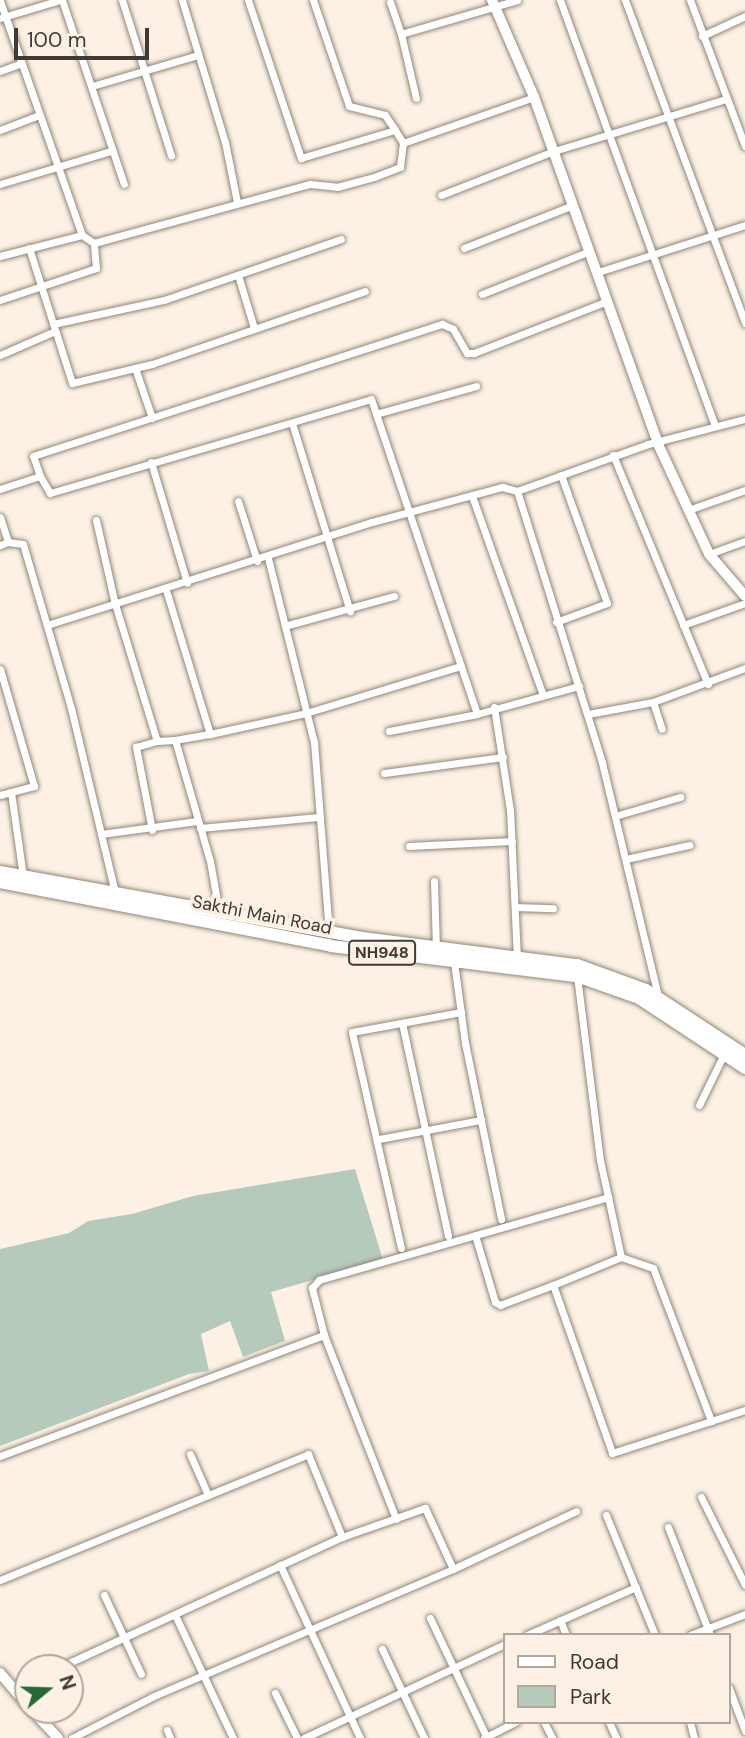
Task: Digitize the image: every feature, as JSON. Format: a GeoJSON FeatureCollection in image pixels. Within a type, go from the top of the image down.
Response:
{"type":"FeatureCollection","features":[{"type":"Feature","properties":{"kind":"highway","name":"NH948"},"geometry":{"type":"LineString","coordinates":[[0,872],[329,932],[346,942],[517,956],[577,965],[659,998],[745,1055]]}},
{"type":"Feature","properties":{"kind":"highway","name":"Sakthi Main Road"},"geometry":{"type":"LineString","coordinates":[[0,883],[454,962],[577,976],[639,998],[745,1068]]}},
{"type":"Feature","properties":{"kind":"street"},"geometry":{"type":"LineString","coordinates":[[3,17],[61,0],[124,184]]}},
{"type":"Feature","properties":{"kind":"street"},"geometry":{"type":"LineString","coordinates":[[122,0],[171,155]]}},
{"type":"Feature","properties":{"kind":"street"},"geometry":{"type":"LineString","coordinates":[[182,0],[225,142],[237,202]]}},
{"type":"Feature","properties":{"kind":"street"},"geometry":{"type":"LineString","coordinates":[[248,0],[301,158],[396,130]]}},
{"type":"Feature","properties":{"kind":"street"},"geometry":{"type":"LineString","coordinates":[[0,1],[3,17],[22,63],[82,235],[94,243],[237,202],[310,184],[337,187],[400,167],[403,144],[386,115],[349,106],[313,0]]}},
{"type":"Feature","properties":{"kind":"street"},"geometry":{"type":"LineString","coordinates":[[401,34],[494,4],[517,0]]}},
{"type":"Feature","properties":{"kind":"street"},"geometry":{"type":"LineString","coordinates":[[559,0],[715,426]]}},
{"type":"Feature","properties":{"kind":"street"},"geometry":{"type":"LineString","coordinates":[[625,0],[745,323]]}},
{"type":"Feature","properties":{"kind":"street"},"geometry":{"type":"LineString","coordinates":[[690,0],[745,146]]}},
{"type":"Feature","properties":{"kind":"street"},"geometry":{"type":"LineString","coordinates":[[390,2],[401,34],[416,98]]}},
{"type":"Feature","properties":{"kind":"street"},"geometry":{"type":"LineString","coordinates":[[494,4],[534,97],[598,272],[605,302],[658,444],[709,554],[745,596]]}},
{"type":"Feature","properties":{"kind":"street"},"geometry":{"type":"LineString","coordinates":[[702,36],[745,16]]}},
{"type":"Feature","properties":{"kind":"street"},"geometry":{"type":"LineString","coordinates":[[92,86],[198,55]]}},
{"type":"Feature","properties":{"kind":"street"},"geometry":{"type":"LineString","coordinates":[[0,71],[22,63]]}},
{"type":"Feature","properties":{"kind":"street"},"geometry":{"type":"LineString","coordinates":[[403,144],[534,97]]}},
{"type":"Feature","properties":{"kind":"street"},"geometry":{"type":"LineString","coordinates":[[440,195],[554,151],[726,99]]}},
{"type":"Feature","properties":{"kind":"street"},"geometry":{"type":"LineString","coordinates":[[0,130],[39,115]]}},
{"type":"Feature","properties":{"kind":"street"},"geometry":{"type":"LineString","coordinates":[[0,184],[57,164],[111,151]]}},
{"type":"Feature","properties":{"kind":"street"},"geometry":{"type":"LineString","coordinates":[[464,248],[573,205]]}},
{"type":"Feature","properties":{"kind":"street"},"geometry":{"type":"LineString","coordinates":[[598,272],[745,225]]}},
{"type":"Feature","properties":{"kind":"street"},"geometry":{"type":"LineString","coordinates":[[0,256],[82,235]]}},
{"type":"Feature","properties":{"kind":"street"},"geometry":{"type":"LineString","coordinates":[[0,355],[54,328],[164,300],[341,239]]}},
{"type":"Feature","properties":{"kind":"street"},"geometry":{"type":"LineString","coordinates":[[0,300],[96,268],[94,243]]}},
{"type":"Feature","properties":{"kind":"street"},"geometry":{"type":"LineString","coordinates":[[29,248],[72,383],[135,369],[365,291]]}},
{"type":"Feature","properties":{"kind":"street"},"geometry":{"type":"LineString","coordinates":[[482,294],[590,251]]}},
{"type":"Feature","properties":{"kind":"street"},"geometry":{"type":"LineString","coordinates":[[238,275],[254,328]]}},
{"type":"Feature","properties":{"kind":"street"},"geometry":{"type":"LineString","coordinates":[[477,714],[407,514],[371,399],[293,426],[50,493],[33,456],[442,324],[453,329],[467,353],[474,353],[605,302]]}},
{"type":"Feature","properties":{"kind":"street"},"geometry":{"type":"LineString","coordinates":[[135,369],[152,418]]}},
{"type":"Feature","properties":{"kind":"street"},"geometry":{"type":"LineString","coordinates":[[376,414],[476,386]]}},
{"type":"Feature","properties":{"kind":"street"},"geometry":{"type":"LineString","coordinates":[[47,625],[407,514],[502,487],[517,491],[613,455],[745,419]]}},
{"type":"Feature","properties":{"kind":"street"},"geometry":{"type":"LineString","coordinates":[[293,426],[350,611]]}},
{"type":"Feature","properties":{"kind":"street"},"geometry":{"type":"LineString","coordinates":[[613,455],[708,684]]}},
{"type":"Feature","properties":{"kind":"street"},"geometry":{"type":"LineString","coordinates":[[151,463],[187,583]]}},
{"type":"Feature","properties":{"kind":"street"},"geometry":{"type":"LineString","coordinates":[[556,622],[607,603],[561,475]]}},
{"type":"Feature","properties":{"kind":"street"},"geometry":{"type":"LineString","coordinates":[[0,489],[40,476]]}},
{"type":"Feature","properties":{"kind":"street"},"geometry":{"type":"LineString","coordinates":[[688,510],[745,490]]}},
{"type":"Feature","properties":{"kind":"street"},"geometry":{"type":"LineString","coordinates":[[517,491],[556,622],[588,714],[659,998]]}},
{"type":"Feature","properties":{"kind":"street"},"geometry":{"type":"LineString","coordinates":[[472,496],[542,693]]}},
{"type":"Feature","properties":{"kind":"street"},"geometry":{"type":"LineString","coordinates":[[239,501],[257,561]]}},
{"type":"Feature","properties":{"kind":"street"},"geometry":{"type":"LineString","coordinates":[[0,517],[4,544],[23,544],[102,834],[115,894]]}},
{"type":"Feature","properties":{"kind":"street"},"geometry":{"type":"LineString","coordinates":[[96,520],[114,604],[157,741]]}},
{"type":"Feature","properties":{"kind":"street"},"geometry":{"type":"LineString","coordinates":[[709,554],[745,541]]}},
{"type":"Feature","properties":{"kind":"street"},"geometry":{"type":"LineString","coordinates":[[268,558],[288,625],[314,742],[329,932]]}},
{"type":"Feature","properties":{"kind":"street"},"geometry":{"type":"LineString","coordinates":[[166,590],[210,734]]}},
{"type":"Feature","properties":{"kind":"street"},"geometry":{"type":"LineString","coordinates":[[288,625],[350,611],[394,596]]}},
{"type":"Feature","properties":{"kind":"street"},"geometry":{"type":"LineString","coordinates":[[683,625],[745,603]]}},
{"type":"Feature","properties":{"kind":"street"},"geometry":{"type":"LineString","coordinates":[[152,830],[136,747],[306,713],[461,666]]}},
{"type":"Feature","properties":{"kind":"street"},"geometry":{"type":"LineString","coordinates":[[588,714],[646,700],[653,702],[708,684],[745,667]]}},
{"type":"Feature","properties":{"kind":"street"},"geometry":{"type":"LineString","coordinates":[[0,669],[34,786],[0,795]]}},
{"type":"Feature","properties":{"kind":"street"},"geometry":{"type":"LineString","coordinates":[[389,731],[477,714],[542,693],[579,686]]}},
{"type":"Feature","properties":{"kind":"street"},"geometry":{"type":"LineString","coordinates":[[653,702],[662,729]]}},
{"type":"Feature","properties":{"kind":"street"},"geometry":{"type":"LineString","coordinates":[[495,707],[512,841],[517,956]]}},
{"type":"Feature","properties":{"kind":"street"},"geometry":{"type":"LineString","coordinates":[[175,740],[199,825],[219,913]]}},
{"type":"Feature","properties":{"kind":"street"},"geometry":{"type":"LineString","coordinates":[[383,773],[503,757]]}},
{"type":"Feature","properties":{"kind":"street"},"geometry":{"type":"LineString","coordinates":[[11,792],[23,876]]}},
{"type":"Feature","properties":{"kind":"street"},"geometry":{"type":"LineString","coordinates":[[615,816],[680,797]]}},
{"type":"Feature","properties":{"kind":"street"},"geometry":{"type":"LineString","coordinates":[[102,834],[318,817]]}},
{"type":"Feature","properties":{"kind":"street"},"geometry":{"type":"LineString","coordinates":[[409,846],[512,841]]}},
{"type":"Feature","properties":{"kind":"street"},"geometry":{"type":"LineString","coordinates":[[626,859],[689,845]]}},
{"type":"Feature","properties":{"kind":"street"},"geometry":{"type":"LineString","coordinates":[[434,881],[436,948]]}},
{"type":"Feature","properties":{"kind":"street"},"geometry":{"type":"LineString","coordinates":[[515,907],[553,908]]}},
{"type":"Feature","properties":{"kind":"street"},"geometry":{"type":"LineString","coordinates":[[454,962],[461,1012],[501,1219]]}},
{"type":"Feature","properties":{"kind":"street"},"geometry":{"type":"LineString","coordinates":[[577,976],[586,1069],[621,1257]]}},
{"type":"Feature","properties":{"kind":"street"},"geometry":{"type":"LineString","coordinates":[[401,1248],[379,1139],[352,1032],[461,1012]]}},
{"type":"Feature","properties":{"kind":"street"},"geometry":{"type":"LineString","coordinates":[[402,1023],[449,1236]]}},
{"type":"Feature","properties":{"kind":"street"},"geometry":{"type":"LineString","coordinates":[[699,1105],[724,1054]]}},
{"type":"Feature","properties":{"kind":"street"},"geometry":{"type":"LineString","coordinates":[[379,1139],[481,1120]]}},
{"type":"Feature","properties":{"kind":"street"},"geometry":{"type":"LineString","coordinates":[[396,1518],[311,1297],[319,1280],[608,1197]]}},
{"type":"Feature","properties":{"kind":"street"},"geometry":{"type":"LineString","coordinates":[[475,1236],[495,1302],[500,1305],[621,1257],[653,1268],[711,1421]]}},
{"type":"Feature","properties":{"kind":"street"},"geometry":{"type":"LineString","coordinates":[[553,1285],[612,1453],[745,1410]]}},
{"type":"Feature","properties":{"kind":"street"},"geometry":{"type":"LineString","coordinates":[[0,1456],[324,1335]]}},
{"type":"Feature","properties":{"kind":"street"},"geometry":{"type":"LineString","coordinates":[[190,1454],[208,1495]]}},
{"type":"Feature","properties":{"kind":"street"},"geometry":{"type":"LineString","coordinates":[[0,1580],[308,1454],[342,1537]]}},
{"type":"Feature","properties":{"kind":"street"},"geometry":{"type":"LineString","coordinates":[[701,1497],[745,1585]]}},
{"type":"Feature","properties":{"kind":"street"},"geometry":{"type":"LineString","coordinates":[[84,1656],[342,1537],[425,1508],[453,1569]]}},
{"type":"Feature","properties":{"kind":"street"},"geometry":{"type":"LineString","coordinates":[[72,1738],[202,1677],[453,1569],[576,1511]]}},
{"type":"Feature","properties":{"kind":"street"},"geometry":{"type":"LineString","coordinates":[[606,1515],[654,1633]]}},
{"type":"Feature","properties":{"kind":"street"},"geometry":{"type":"LineString","coordinates":[[668,1527],[709,1631],[745,1614]]}},
{"type":"Feature","properties":{"kind":"street"},"geometry":{"type":"LineString","coordinates":[[280,1565],[360,1738]]}},
{"type":"Feature","properties":{"kind":"street"},"geometry":{"type":"LineString","coordinates":[[531,1633],[636,1587]]}},
{"type":"Feature","properties":{"kind":"street"},"geometry":{"type":"LineString","coordinates":[[104,1595],[141,1674]]}},
{"type":"Feature","properties":{"kind":"street"},"geometry":{"type":"LineString","coordinates":[[175,1615],[233,1738]]}},
{"type":"Feature","properties":{"kind":"street"},"geometry":{"type":"LineString","coordinates":[[430,1618],[485,1738],[512,1724]]}},
{"type":"Feature","properties":{"kind":"street"},"geometry":{"type":"LineString","coordinates":[[559,1620],[565,1633]]}},
{"type":"Feature","properties":{"kind":"street"},"geometry":{"type":"LineString","coordinates":[[304,1738],[504,1644]]}},
{"type":"Feature","properties":{"kind":"street"},"geometry":{"type":"LineString","coordinates":[[382,1648],[424,1738]]}},
{"type":"Feature","properties":{"kind":"street"},"geometry":{"type":"LineString","coordinates":[[0,1673],[14,1691]]}},
{"type":"Feature","properties":{"kind":"street"},"geometry":{"type":"LineString","coordinates":[[275,1693],[297,1738]]}},
{"type":"Feature","properties":{"kind":"street"},"geometry":{"type":"LineString","coordinates":[[731,1693],[745,1731]]}},
{"type":"Feature","properties":{"kind":"street"},"geometry":{"type":"LineString","coordinates":[[45,1724],[58,1738]]}},
{"type":"Feature","properties":{"kind":"green space"},"geometry":{"type":"Polygon","coordinates":[[[355,1169],[383,1260],[271,1292],[285,1341],[243,1357],[230,1321],[201,1334],[209,1371],[189,1374],[0,1446],[0,1249],[69,1233],[88,1221],[132,1214],[193,1196],[355,1169]]]}}]}
